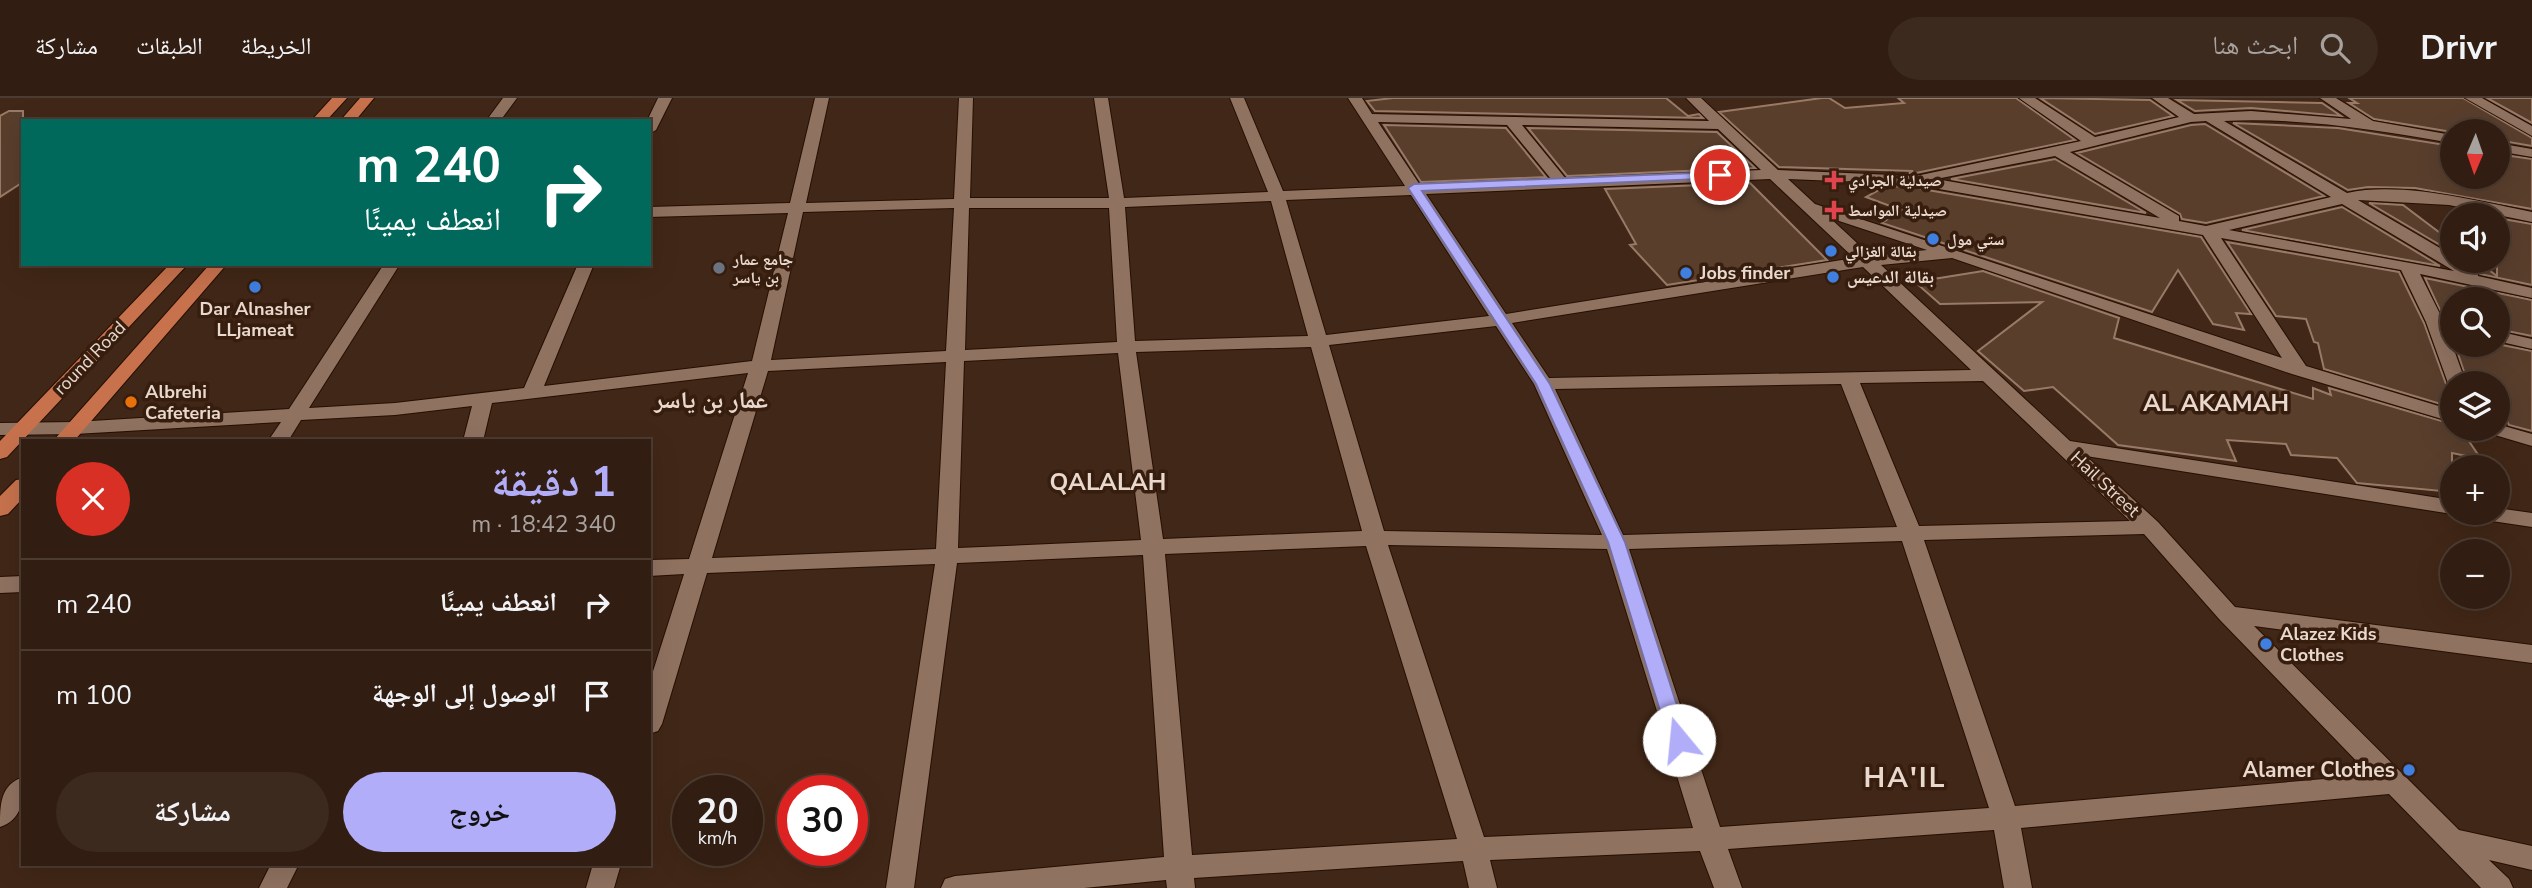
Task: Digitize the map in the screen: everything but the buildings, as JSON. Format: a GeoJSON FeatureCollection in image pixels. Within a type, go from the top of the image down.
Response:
{"type":"FeatureCollection","features":[{"type":"Feature","properties":{"kind":"main road"},"geometry":{"type":"LineString","coordinates":[[320,119],[340,98]]}},
{"type":"Feature","properties":{"kind":"main road"},"geometry":{"type":"LineString","coordinates":[[349,119],[367,98]]}},
{"type":"Feature","properties":{"kind":"main road","name":"round Road"},"geometry":{"type":"LineString","coordinates":[[0,453],[178,266]]}},
{"type":"Feature","properties":{"kind":"main road","name":"round Road"},"geometry":{"type":"LineString","coordinates":[[69,434],[217,266]]}},
{"type":"Feature","properties":{"kind":"main road"},"geometry":{"type":"LineString","coordinates":[[0,509],[21,487]]}},
{"type":"Feature","properties":{"kind":"street"},"geometry":{"type":"LineString","coordinates":[[494,119],[510,98]]}},
{"type":"Feature","properties":{"kind":"street"},"geometry":{"type":"LineString","coordinates":[[651,126],[665,98]]}},
{"type":"Feature","properties":{"kind":"street"},"geometry":{"type":"LineString","coordinates":[[651,717],[760,366],[822,98]]}},
{"type":"Feature","properties":{"kind":"street"},"geometry":{"type":"LineString","coordinates":[[900,888],[947,556],[966,98]]}},
{"type":"Feature","properties":{"kind":"street"},"geometry":{"type":"LineString","coordinates":[[1101,98],[1117,203],[1126,347],[1153,547],[1181,877]]}},
{"type":"Feature","properties":{"kind":"street"},"geometry":{"type":"LineString","coordinates":[[1237,98],[1277,195],[1375,538],[1474,849],[1483,888]]}},
{"type":"Feature","properties":{"kind":"street"},"geometry":{"type":"LineString","coordinates":[[1355,98],[1543,384],[1616,542],[1728,888]]}},
{"type":"Feature","properties":{"kind":"street","name":"Hail Street"},"geometry":{"type":"LineString","coordinates":[[1693,98],[2150,527],[2228,614],[2499,888]]}},
{"type":"Feature","properties":{"kind":"street"},"geometry":{"type":"LineString","coordinates":[[2026,98],[2091,141]]}},
{"type":"Feature","properties":{"kind":"street"},"geometry":{"type":"LineString","coordinates":[[2159,98],[2199,117],[2346,198],[2485,283]]}},
{"type":"Feature","properties":{"kind":"street"},"geometry":{"type":"LineString","coordinates":[[2327,98],[2371,125]]}},
{"type":"Feature","properties":{"kind":"street"},"geometry":{"type":"LineString","coordinates":[[2472,98],[2532,132]]}},
{"type":"Feature","properties":{"kind":"street"},"geometry":{"type":"LineString","coordinates":[[1910,179],[2057,151],[2199,117],[2251,115],[2371,125],[2440,137]]}},
{"type":"Feature","properties":{"kind":"street"},"geometry":{"type":"LineString","coordinates":[[1367,118],[1722,125]]}},
{"type":"Feature","properties":{"kind":"street"},"geometry":{"type":"LineString","coordinates":[[1511,121],[1560,181]]}},
{"type":"Feature","properties":{"kind":"street"},"geometry":{"type":"LineString","coordinates":[[2510,149],[2532,153]]}},
{"type":"Feature","properties":{"kind":"street"},"geometry":{"type":"LineString","coordinates":[[2057,151],[2183,225]]}},
{"type":"Feature","properties":{"kind":"street"},"geometry":{"type":"LineString","coordinates":[[651,212],[960,203],[1117,203],[1560,181],[1773,174],[1910,179],[2408,266],[2532,293]]}},
{"type":"Feature","properties":{"kind":"street"},"geometry":{"type":"LineString","coordinates":[[2208,230],[2365,194],[2449,200],[2532,217]]}},
{"type":"Feature","properties":{"kind":"street"},"geometry":{"type":"LineString","coordinates":[[1806,205],[2299,370],[2440,412]]}},
{"type":"Feature","properties":{"kind":"street"},"geometry":{"type":"LineString","coordinates":[[2208,230],[2299,370]]}},
{"type":"Feature","properties":{"kind":"street"},"geometry":{"type":"LineString","coordinates":[[0,429],[24,427],[69,434],[296,416],[483,400],[760,366],[1126,347],[1318,341],[1499,320],[1869,261],[1953,253]]}},
{"type":"Feature","properties":{"kind":"street"},"geometry":{"type":"LineString","coordinates":[[279,439],[391,266]]}},
{"type":"Feature","properties":{"kind":"street"},"geometry":{"type":"LineString","coordinates":[[531,393],[585,266]]}},
{"type":"Feature","properties":{"kind":"street"},"geometry":{"type":"LineString","coordinates":[[2408,266],[2440,319]]}},
{"type":"Feature","properties":{"kind":"street"},"geometry":{"type":"LineString","coordinates":[[2510,339],[2532,344]]}},
{"type":"Feature","properties":{"kind":"street"},"geometry":{"type":"LineString","coordinates":[[1543,384],[1989,375]]}},
{"type":"Feature","properties":{"kind":"street"},"geometry":{"type":"LineString","coordinates":[[1848,378],[1911,534],[2006,818],[2018,888]]}},
{"type":"Feature","properties":{"kind":"street"},"geometry":{"type":"LineString","coordinates":[[473,439],[483,400]]}},
{"type":"Feature","properties":{"kind":"street"},"geometry":{"type":"LineString","coordinates":[[2510,433],[2532,440]]}},
{"type":"Feature","properties":{"kind":"street"},"geometry":{"type":"LineString","coordinates":[[2064,446],[2440,506]]}},
{"type":"Feature","properties":{"kind":"street"},"geometry":{"type":"LineString","coordinates":[[2510,517],[2532,520]]}},
{"type":"Feature","properties":{"kind":"street"},"geometry":{"type":"LineString","coordinates":[[651,568],[1375,538],[1616,542],[2150,527]]}},
{"type":"Feature","properties":{"kind":"street"},"geometry":{"type":"LineString","coordinates":[[0,585],[21,584]]}},
{"type":"Feature","properties":{"kind":"street"},"geometry":{"type":"LineString","coordinates":[[2228,614],[2532,654]]}},
{"type":"Feature","properties":{"kind":"street"},"geometry":{"type":"LineString","coordinates":[[955,888],[1181,877],[1474,849],[1710,839],[2006,818],[2393,783]]}},
{"type":"Feature","properties":{"kind":"street"},"geometry":{"type":"LineString","coordinates":[[0,816],[21,790]]}},
{"type":"Feature","properties":{"kind":"street"},"geometry":{"type":"LineString","coordinates":[[2450,839],[2532,858]]}},
{"type":"Feature","properties":{"kind":"street"},"geometry":{"type":"LineString","coordinates":[[273,888],[284,866]]}},
{"type":"Feature","properties":{"kind":"street"},"geometry":{"type":"LineString","coordinates":[[600,888],[606,866]]}},
{"type":"Feature","properties":{"kind":"place","name":"صيدلية الجرادي"},"geometry":{"type":"Point","coordinates":[1834,180]}},
{"type":"Feature","properties":{"kind":"place","name":"صيدلية المواسط"},"geometry":{"type":"Point","coordinates":[1834,210]}},
{"type":"Feature","properties":{"kind":"place","name":"ستي مول"},"geometry":{"type":"Point","coordinates":[1933,239]}},
{"type":"Feature","properties":{"kind":"place","name":"بقالة الغزالي"},"geometry":{"type":"Point","coordinates":[1831,251]}},
{"type":"Feature","properties":{"kind":"place","name":"جامع عمار بن ياسر"},"geometry":{"type":"Point","coordinates":[719,268]}},
{"type":"Feature","properties":{"kind":"place","name":"Jobs finder"},"geometry":{"type":"Point","coordinates":[1686,273]}},
{"type":"Feature","properties":{"kind":"place","name":"بقالة الدعيس"},"geometry":{"type":"Point","coordinates":[1833,277]}},
{"type":"Feature","properties":{"kind":"place","name":"Dar Alnasher LLjameat"},"geometry":{"type":"Point","coordinates":[255,287]}},
{"type":"Feature","properties":{"kind":"place","name":"Albrehi Cafeteria"},"geometry":{"type":"Point","coordinates":[131,402]}},
{"type":"Feature","properties":{"kind":"place","name":"Alazez Kids Clothes"},"geometry":{"type":"Point","coordinates":[2266,644]}},
{"type":"Feature","properties":{"kind":"place","name":"Alamer Clothes"},"geometry":{"type":"Point","coordinates":[2409,770]}},
{"type":"Feature","properties":{"kind":"district","name":"عمار بن ياسر"},"geometry":{"type":"Point","coordinates":[711,400]}},
{"type":"Feature","properties":{"kind":"district","name":"AL AKAMAH"},"geometry":{"type":"Point","coordinates":[2216,403]}},
{"type":"Feature","properties":{"kind":"district","name":"QALALAH"},"geometry":{"type":"Point","coordinates":[1108,482]}},
{"type":"Feature","properties":{"kind":"district","name":"HA'IL"},"geometry":{"type":"Point","coordinates":[1905,777]}},
{"type":"Feature","properties":{"kind":"route"},"geometry":{"type":"LineString","coordinates":[[1679,740],[1616,542],[1543,384],[1414,188],[1720,175]]}}]}
